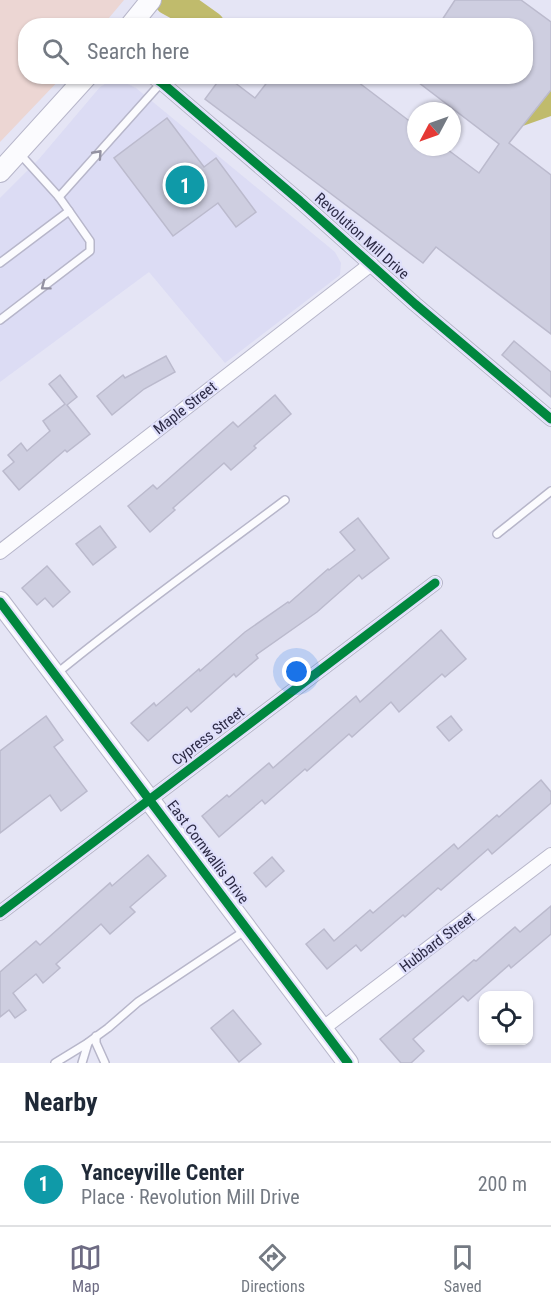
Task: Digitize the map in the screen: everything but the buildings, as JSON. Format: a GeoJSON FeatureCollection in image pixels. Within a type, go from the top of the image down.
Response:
{"type":"FeatureCollection","features":[{"type":"Feature","properties":{"kind":"main road"},"geometry":{"type":"LineString","coordinates":[[136,18],[151,0]]}},
{"type":"Feature","properties":{"kind":"main road"},"geometry":{"type":"LineString","coordinates":[[0,172],[80,84]]}},
{"type":"Feature","properties":{"kind":"main road","name":"East Cornwallis Drive"},"geometry":{"type":"LineString","coordinates":[[0,602],[348,1063]]}},
{"type":"Feature","properties":{"kind":"street","name":"Revolution Mill Drive"},"geometry":{"type":"LineString","coordinates":[[162,84],[551,419]]}},
{"type":"Feature","properties":{"kind":"street","name":"Maple Street"},"geometry":{"type":"LineString","coordinates":[[0,552],[371,264]]}},
{"type":"Feature","properties":{"kind":"street","name":"Cypress Street"},"geometry":{"type":"LineString","coordinates":[[0,913],[435,583]]}},
{"type":"Feature","properties":{"kind":"street","name":"Hubbard Street"},"geometry":{"type":"LineString","coordinates":[[322,1029],[551,855]]}},
{"type":"Feature","properties":{"kind":"lane"},"geometry":{"type":"LineString","coordinates":[[59,197],[154,84]]}},
{"type":"Feature","properties":{"kind":"lane"},"geometry":{"type":"LineString","coordinates":[[0,320],[90,251],[90,241],[59,197],[18,152]]}},
{"type":"Feature","properties":{"kind":"lane"},"geometry":{"type":"LineString","coordinates":[[0,263],[69,211]]}},
{"type":"Feature","properties":{"kind":"lane"},"geometry":{"type":"LineString","coordinates":[[497,534],[551,491]]}},
{"type":"Feature","properties":{"kind":"lane"},"geometry":{"type":"LineString","coordinates":[[54,676],[149,600],[285,500]]}},
{"type":"Feature","properties":{"kind":"lane"},"geometry":{"type":"LineString","coordinates":[[55,1063],[88,1042],[138,1002],[248,929]]}},
{"type":"Feature","properties":{"kind":"lane"},"geometry":{"type":"LineString","coordinates":[[96,1036],[96,1043],[105,1063]]}},
{"type":"Feature","properties":{"kind":"lane"},"geometry":{"type":"LineString","coordinates":[[82,1063],[88,1042]]}},
{"type":"Feature","properties":{"kind":"shaded area"},"geometry":{"type":"Polygon","coordinates":[[[0,0],[124,0],[109,18],[18,18],[18,84],[55,84],[0,142],[0,0]]]}},
{"type":"Feature","properties":{"kind":"shaded area"},"geometry":{"type":"Polygon","coordinates":[[[105,84],[128,84],[136,88],[335,252],[341,263],[340,275],[225,363],[149,272],[0,382],[0,198],[39,159],[105,84]]]}},
{"type":"Feature","properties":{"kind":"waterway"},"geometry":{"type":"LineString","coordinates":[[169,0],[199,18]]}},
{"type":"Feature","properties":{"kind":"waterway"},"geometry":{"type":"LineString","coordinates":[[503,117],[551,100]]}},
{"type":"Feature","properties":{"kind":"cycle path"},"geometry":{"type":"LineString","coordinates":[[163,84],[300,201],[415,304],[551,419]]}},
{"type":"Feature","properties":{"kind":"cycle path"},"geometry":{"type":"LineString","coordinates":[[0,913],[435,583]]}},
{"type":"Feature","properties":{"kind":"cycle path"},"geometry":{"type":"LineString","coordinates":[[0,602],[348,1063]]}},
{"type":"Feature","properties":{"kind":"place","name":"Yanceyville Center"},"geometry":{"type":"Point","coordinates":[185,185]}}]}
